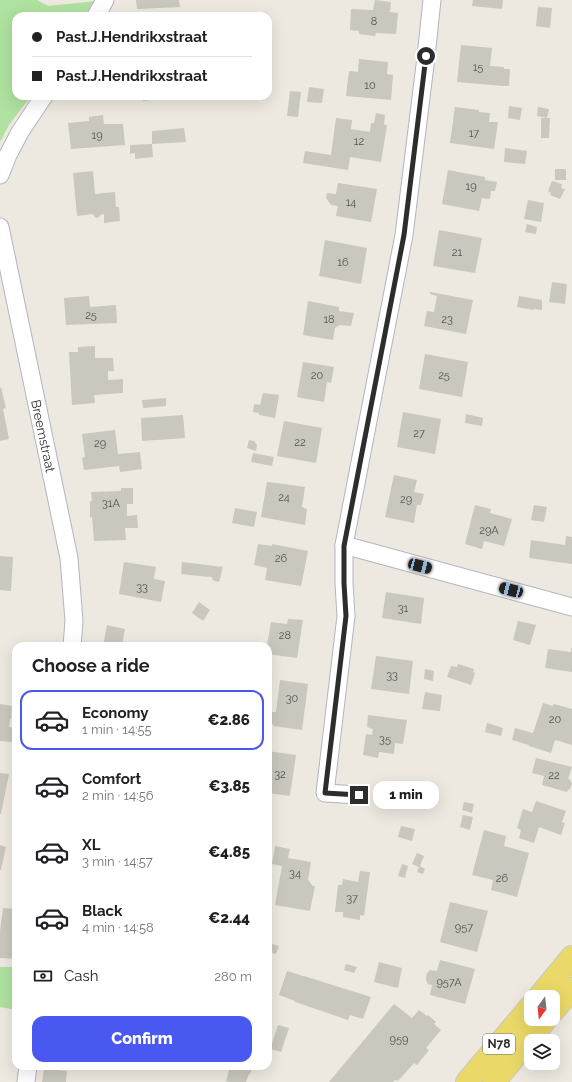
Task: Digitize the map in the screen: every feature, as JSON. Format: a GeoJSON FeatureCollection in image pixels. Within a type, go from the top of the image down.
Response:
{"type":"FeatureCollection","features":[{"type":"Feature","properties":{"kind":"main road"},"geometry":{"type":"LineString","coordinates":[[545,990],[572,957]]}},
{"type":"Feature","properties":{"kind":"main road"},"geometry":{"type":"LineString","coordinates":[[560,1003],[572,988]]}},
{"type":"Feature","properties":{"kind":"main road","name":"N78"},"geometry":{"type":"LineString","coordinates":[[467,1082],[524,1014]]}},
{"type":"Feature","properties":{"kind":"main road","name":"N78"},"geometry":{"type":"LineString","coordinates":[[494,1082],[540,1026]]}},
{"type":"Feature","properties":{"kind":"street"},"geometry":{"type":"LineString","coordinates":[[98,12],[105,0]]}},
{"type":"Feature","properties":{"kind":"street"},"geometry":{"type":"LineString","coordinates":[[359,795],[325,793],[346,616],[344,546],[404,235],[432,0]]}},
{"type":"Feature","properties":{"kind":"street"},"geometry":{"type":"LineString","coordinates":[[0,175],[8,154],[20,132],[41,100]]}},
{"type":"Feature","properties":{"kind":"street","name":"Breemstraat"},"geometry":{"type":"LineString","coordinates":[[0,227],[69,558],[74,620],[72,642]]}},
{"type":"Feature","properties":{"kind":"street"},"geometry":{"type":"LineString","coordinates":[[344,546],[572,607]]}},
{"type":"Feature","properties":{"kind":"street"},"geometry":{"type":"LineString","coordinates":[[26,1082],[28,1070]]}},
{"type":"Feature","properties":{"kind":"green space"},"geometry":{"type":"Polygon","coordinates":[[[0,0],[37,0],[48,6],[96,1],[89,12],[12,12],[12,100],[28,100],[9,125],[0,142],[0,0]]]}},
{"type":"Feature","properties":{"kind":"green space"},"geometry":{"type":"Polygon","coordinates":[[[0,967],[12,967],[12,1009],[0,1007],[0,967]]]}},
{"type":"Feature","properties":{"kind":"building"},"geometry":{"type":"Polygon","coordinates":[[[136,0],[179,0],[180,7],[137,9],[136,0]]]}},
{"type":"Feature","properties":{"kind":"building"},"geometry":{"type":"Polygon","coordinates":[[[375,0],[391,2],[390,12],[398,13],[396,34],[376,33],[375,36],[359,34],[359,31],[350,30],[351,9],[373,10],[375,0]]]}},
{"type":"Feature","properties":{"kind":"building"},"geometry":{"type":"Polygon","coordinates":[[[473,0],[503,0],[502,9],[472,6],[473,0]]]}},
{"type":"Feature","properties":{"kind":"building"},"geometry":{"type":"Polygon","coordinates":[[[538,7],[552,8],[550,28],[536,26],[538,7]]]}},
{"type":"Feature","properties":{"kind":"building"},"geometry":{"type":"Polygon","coordinates":[[[461,45],[492,48],[490,66],[510,69],[509,86],[457,82],[461,45]]]}},
{"type":"Feature","properties":{"kind":"building"},"geometry":{"type":"Polygon","coordinates":[[[359,59],[388,62],[387,74],[393,75],[391,100],[346,96],[349,71],[358,72],[359,59]]]}},
{"type":"Feature","properties":{"kind":"building"},"geometry":{"type":"Polygon","coordinates":[[[309,87],[324,89],[322,103],[307,102],[309,87]]]}},
{"type":"Feature","properties":{"kind":"building"},"geometry":{"type":"Polygon","coordinates":[[[290,91],[301,92],[298,117],[287,116],[290,91]]]}},
{"type":"Feature","properties":{"kind":"building"},"geometry":{"type":"Polygon","coordinates":[[[509,106],[522,108],[520,120],[508,118],[509,106]]]}},
{"type":"Feature","properties":{"kind":"building"},"geometry":{"type":"Polygon","coordinates":[[[455,107],[490,113],[489,122],[498,122],[494,149],[450,143],[455,107]]]}},
{"type":"Feature","properties":{"kind":"building"},"geometry":{"type":"Polygon","coordinates":[[[538,107],[549,109],[547,118],[537,116],[538,107]]]}},
{"type":"Feature","properties":{"kind":"building"},"geometry":{"type":"Polygon","coordinates":[[[376,113],[385,115],[384,125],[387,125],[381,162],[350,157],[348,170],[303,163],[305,151],[331,155],[336,118],[352,120],[351,129],[370,132],[371,123],[374,123],[376,113]]]}},
{"type":"Feature","properties":{"kind":"building"},"geometry":{"type":"Polygon","coordinates":[[[103,115],[104,124],[123,124],[125,145],[71,149],[68,123],[89,121],[89,117],[103,115]]]}},
{"type":"Feature","properties":{"kind":"building"},"geometry":{"type":"Polygon","coordinates":[[[541,118],[550,118],[549,138],[541,138],[541,118]]]}},
{"type":"Feature","properties":{"kind":"building"},"geometry":{"type":"Polygon","coordinates":[[[184,128],[186,142],[152,144],[152,131],[184,128]]]}},
{"type":"Feature","properties":{"kind":"building"},"geometry":{"type":"Polygon","coordinates":[[[152,144],[153,157],[135,159],[135,153],[130,154],[130,145],[152,144]]]}},
{"type":"Feature","properties":{"kind":"building"},"geometry":{"type":"Polygon","coordinates":[[[505,148],[527,151],[525,164],[504,162],[505,148]]]}},
{"type":"Feature","properties":{"kind":"building"},"geometry":{"type":"Polygon","coordinates":[[[555,169],[566,169],[566,180],[555,180],[555,169]]]}},
{"type":"Feature","properties":{"kind":"building"},"geometry":{"type":"Polygon","coordinates":[[[448,170],[485,177],[485,180],[497,182],[495,191],[491,191],[490,199],[482,198],[479,211],[442,204],[448,170]]]}},
{"type":"Feature","properties":{"kind":"building"},"geometry":{"type":"Polygon","coordinates":[[[93,171],[95,194],[115,192],[116,207],[119,207],[120,221],[104,223],[104,214],[96,218],[93,214],[77,216],[73,173],[93,171]]]}},
{"type":"Feature","properties":{"kind":"building"},"geometry":{"type":"Polygon","coordinates":[[[552,181],[562,184],[561,188],[565,189],[560,199],[550,195],[551,193],[548,191],[552,181]]]}},
{"type":"Feature","properties":{"kind":"building"},"geometry":{"type":"Polygon","coordinates":[[[338,183],[377,189],[371,222],[336,216],[338,206],[331,205],[326,198],[327,193],[336,194],[338,183]]]}},
{"type":"Feature","properties":{"kind":"building"},"geometry":{"type":"Polygon","coordinates":[[[528,200],[544,203],[541,222],[524,219],[528,200]]]}},
{"type":"Feature","properties":{"kind":"building"},"geometry":{"type":"Polygon","coordinates":[[[527,224],[537,227],[536,234],[525,232],[527,224]]]}},
{"type":"Feature","properties":{"kind":"building"},"geometry":{"type":"Polygon","coordinates":[[[439,230],[482,238],[475,273],[433,266],[439,230]]]}},
{"type":"Feature","properties":{"kind":"building"},"geometry":{"type":"Polygon","coordinates":[[[325,240],[367,248],[361,284],[319,276],[325,240]]]}},
{"type":"Feature","properties":{"kind":"building"},"geometry":{"type":"Polygon","coordinates":[[[552,282],[567,284],[565,304],[549,302],[552,282]]]}},
{"type":"Feature","properties":{"kind":"building"},"geometry":{"type":"Polygon","coordinates":[[[430,292],[473,300],[466,334],[424,326],[427,311],[434,312],[437,296],[430,294],[430,292]]]}},
{"type":"Feature","properties":{"kind":"building"},"geometry":{"type":"Polygon","coordinates":[[[89,296],[90,307],[116,305],[117,323],[66,325],[64,298],[89,296]]]}},
{"type":"Feature","properties":{"kind":"building"},"geometry":{"type":"Polygon","coordinates":[[[519,296],[542,300],[542,310],[517,307],[519,296]]]}},
{"type":"Feature","properties":{"kind":"building"},"geometry":{"type":"Polygon","coordinates":[[[308,301],[339,307],[339,311],[354,313],[351,326],[340,325],[335,328],[333,340],[303,335],[308,301]]]}},
{"type":"Feature","properties":{"kind":"building"},"geometry":{"type":"Polygon","coordinates":[[[95,346],[95,358],[113,358],[114,371],[108,371],[108,380],[123,379],[123,393],[94,395],[95,403],[72,405],[69,352],[78,352],[78,347],[95,346]]]}},
{"type":"Feature","properties":{"kind":"building"},"geometry":{"type":"Polygon","coordinates":[[[425,354],[468,362],[462,397],[419,389],[425,354]]]}},
{"type":"Feature","properties":{"kind":"building"},"geometry":{"type":"Polygon","coordinates":[[[303,362],[334,367],[331,383],[327,382],[324,402],[297,397],[303,362]]]}},
{"type":"Feature","properties":{"kind":"building"},"geometry":{"type":"Polygon","coordinates":[[[1,387],[6,408],[3,409],[9,439],[0,441],[0,388],[1,387]]]}},
{"type":"Feature","properties":{"kind":"building"},"geometry":{"type":"Polygon","coordinates":[[[263,393],[279,395],[275,418],[259,415],[259,413],[253,412],[254,404],[260,405],[263,393]]]}},
{"type":"Feature","properties":{"kind":"building"},"geometry":{"type":"Polygon","coordinates":[[[166,398],[166,406],[143,408],[142,400],[166,398]]]}},
{"type":"Feature","properties":{"kind":"building"},"geometry":{"type":"Polygon","coordinates":[[[403,412],[441,419],[435,454],[397,447],[403,412]]]}},
{"type":"Feature","properties":{"kind":"building"},"geometry":{"type":"Polygon","coordinates":[[[466,414],[483,418],[482,426],[465,423],[466,414]]]}},
{"type":"Feature","properties":{"kind":"building"},"geometry":{"type":"Polygon","coordinates":[[[183,415],[185,438],[142,441],[141,418],[183,415]]]}},
{"type":"Feature","properties":{"kind":"building"},"geometry":{"type":"Polygon","coordinates":[[[284,421],[322,428],[316,463],[277,456],[284,421]]]}},
{"type":"Feature","properties":{"kind":"building"},"geometry":{"type":"Polygon","coordinates":[[[115,430],[118,454],[140,452],[142,469],[120,472],[119,466],[84,470],[82,458],[85,457],[82,434],[115,430]]]}},
{"type":"Feature","properties":{"kind":"building"},"geometry":{"type":"Polygon","coordinates":[[[249,440],[254,441],[257,445],[256,451],[247,448],[249,440]]]}},
{"type":"Feature","properties":{"kind":"building"},"geometry":{"type":"Polygon","coordinates":[[[253,453],[274,457],[272,466],[251,462],[253,453]]]}},
{"type":"Feature","properties":{"kind":"building"},"geometry":{"type":"Polygon","coordinates":[[[394,475],[417,480],[414,492],[424,494],[421,505],[417,505],[414,523],[385,517],[394,475]]]}},
{"type":"Feature","properties":{"kind":"building"},"geometry":{"type":"Polygon","coordinates":[[[267,482],[305,487],[302,507],[307,509],[305,525],[261,517],[267,482]]]}},
{"type":"Feature","properties":{"kind":"building"},"geometry":{"type":"Polygon","coordinates":[[[121,488],[133,488],[133,504],[127,504],[127,516],[137,515],[138,528],[125,528],[126,540],[94,541],[92,517],[90,517],[90,501],[92,501],[91,492],[121,491],[121,488]]]}},
{"type":"Feature","properties":{"kind":"building"},"geometry":{"type":"Polygon","coordinates":[[[475,505],[491,509],[490,513],[512,519],[504,546],[484,541],[482,549],[465,544],[475,505]]]}},
{"type":"Feature","properties":{"kind":"building"},"geometry":{"type":"Polygon","coordinates":[[[534,505],[547,507],[544,522],[531,520],[534,505]]]}},
{"type":"Feature","properties":{"kind":"building"},"geometry":{"type":"Polygon","coordinates":[[[235,508],[257,512],[254,527],[232,523],[235,508]]]}},
{"type":"Feature","properties":{"kind":"building"},"geometry":{"type":"Polygon","coordinates":[[[566,536],[572,537],[572,564],[529,558],[531,540],[565,545],[566,536]]]}},
{"type":"Feature","properties":{"kind":"building"},"geometry":{"type":"Polygon","coordinates":[[[258,544],[272,546],[272,544],[308,551],[301,586],[265,580],[267,568],[254,565],[258,544]]]}},
{"type":"Feature","properties":{"kind":"building"},"geometry":{"type":"Polygon","coordinates":[[[0,556],[13,557],[11,591],[0,590],[0,556]]]}},
{"type":"Feature","properties":{"kind":"building"},"geometry":{"type":"Polygon","coordinates":[[[124,562],[156,567],[154,579],[165,581],[161,602],[119,594],[124,562]]]}},
{"type":"Feature","properties":{"kind":"building"},"geometry":{"type":"Polygon","coordinates":[[[182,562],[223,567],[219,582],[212,580],[213,578],[209,576],[181,574],[182,562]]]}},
{"type":"Feature","properties":{"kind":"building"},"geometry":{"type":"Polygon","coordinates":[[[386,592],[424,598],[421,624],[382,618],[386,592]]]}},
{"type":"Feature","properties":{"kind":"building"},"geometry":{"type":"Polygon","coordinates":[[[199,602],[210,610],[203,621],[192,613],[199,602]]]}},
{"type":"Feature","properties":{"kind":"building"},"geometry":{"type":"Polygon","coordinates":[[[288,619],[303,620],[297,658],[272,655],[272,642],[268,642],[271,622],[287,624],[288,619]]]}},
{"type":"Feature","properties":{"kind":"building"},"geometry":{"type":"Polygon","coordinates":[[[518,621],[536,625],[530,645],[513,640],[518,621]]]}},
{"type":"Feature","properties":{"kind":"building"},"geometry":{"type":"Polygon","coordinates":[[[107,625],[125,629],[123,642],[104,642],[107,625]]]}},
{"type":"Feature","properties":{"kind":"building"},"geometry":{"type":"Polygon","coordinates":[[[571,648],[572,672],[545,668],[548,649],[571,652],[571,648]]]}},
{"type":"Feature","properties":{"kind":"building"},"geometry":{"type":"Polygon","coordinates":[[[376,656],[413,661],[409,694],[371,689],[376,656]]]}},
{"type":"Feature","properties":{"kind":"building"},"geometry":{"type":"Polygon","coordinates":[[[458,664],[474,669],[473,672],[475,673],[471,685],[447,677],[451,666],[457,667],[458,664]]]}},
{"type":"Feature","properties":{"kind":"building"},"geometry":{"type":"Polygon","coordinates":[[[425,669],[434,671],[433,681],[424,679],[425,669]]]}},
{"type":"Feature","properties":{"kind":"building"},"geometry":{"type":"Polygon","coordinates":[[[280,680],[308,684],[302,730],[273,726],[272,712],[276,712],[280,680]]]}},
{"type":"Feature","properties":{"kind":"building"},"geometry":{"type":"Polygon","coordinates":[[[425,692],[442,695],[440,711],[422,709],[425,692]]]}},
{"type":"Feature","properties":{"kind":"building"},"geometry":{"type":"Polygon","coordinates":[[[543,703],[553,706],[554,704],[572,709],[572,745],[555,740],[551,753],[512,740],[515,728],[533,733],[543,703]]]}},
{"type":"Feature","properties":{"kind":"building"},"geometry":{"type":"Polygon","coordinates":[[[0,704],[12,706],[9,727],[12,728],[12,742],[0,741],[0,704]]]}},
{"type":"Feature","properties":{"kind":"building"},"geometry":{"type":"Polygon","coordinates":[[[368,715],[407,720],[403,744],[395,743],[394,754],[379,752],[378,758],[363,755],[366,734],[372,735],[373,729],[367,727],[368,715]]]}},
{"type":"Feature","properties":{"kind":"building"},"geometry":{"type":"Polygon","coordinates":[[[487,723],[503,728],[501,736],[485,732],[487,723]]]}},
{"type":"Feature","properties":{"kind":"building"},"geometry":{"type":"Polygon","coordinates":[[[272,752],[296,755],[290,796],[272,794],[272,752]]]}},
{"type":"Feature","properties":{"kind":"building"},"geometry":{"type":"Polygon","coordinates":[[[536,758],[572,767],[568,779],[570,779],[572,783],[567,792],[542,785],[544,776],[532,773],[536,758]]]}},
{"type":"Feature","properties":{"kind":"building"},"geometry":{"type":"Polygon","coordinates":[[[0,773],[9,774],[1,814],[0,814],[0,773]]]}},
{"type":"Feature","properties":{"kind":"building"},"geometry":{"type":"Polygon","coordinates":[[[536,801],[566,811],[562,822],[565,823],[561,835],[539,827],[534,843],[519,838],[521,830],[517,828],[523,809],[532,812],[536,801]]]}},
{"type":"Feature","properties":{"kind":"building"},"geometry":{"type":"Polygon","coordinates":[[[464,802],[474,804],[472,813],[462,810],[464,802]]]}},
{"type":"Feature","properties":{"kind":"building"},"geometry":{"type":"Polygon","coordinates":[[[463,815],[473,817],[470,830],[460,827],[463,815]]]}},
{"type":"Feature","properties":{"kind":"building"},"geometry":{"type":"Polygon","coordinates":[[[401,826],[415,829],[412,841],[398,837],[401,826]]]}},
{"type":"Feature","properties":{"kind":"building"},"geometry":{"type":"Polygon","coordinates":[[[484,830],[506,836],[504,846],[529,853],[517,897],[491,890],[493,880],[472,875],[484,830]]]}},
{"type":"Feature","properties":{"kind":"building"},"geometry":{"type":"Polygon","coordinates":[[[0,845],[6,847],[1,870],[0,870],[0,845]]]}},
{"type":"Feature","properties":{"kind":"building"},"geometry":{"type":"Polygon","coordinates":[[[275,846],[290,849],[288,858],[311,862],[308,880],[313,886],[315,886],[310,911],[275,905],[282,866],[272,864],[275,846]]]}},
{"type":"Feature","properties":{"kind":"building"},"geometry":{"type":"Polygon","coordinates":[[[417,853],[424,856],[420,866],[425,869],[423,874],[417,872],[419,867],[412,864],[417,853]]]}},
{"type":"Feature","properties":{"kind":"building"},"geometry":{"type":"Polygon","coordinates":[[[402,864],[408,866],[405,878],[398,876],[402,864]]]}},
{"type":"Feature","properties":{"kind":"building"},"geometry":{"type":"Polygon","coordinates":[[[360,871],[370,872],[364,916],[360,915],[360,920],[343,917],[343,912],[335,912],[338,885],[342,885],[343,879],[358,882],[360,871]]]}},
{"type":"Feature","properties":{"kind":"building"},"geometry":{"type":"Polygon","coordinates":[[[450,902],[488,911],[477,952],[440,942],[450,902]]]}},
{"type":"Feature","properties":{"kind":"building"},"geometry":{"type":"Polygon","coordinates":[[[3,908],[12,909],[12,959],[0,958],[0,931],[3,908]]]}},
{"type":"Feature","properties":{"kind":"building"},"geometry":{"type":"Polygon","coordinates":[[[272,944],[279,946],[276,954],[272,953],[272,944]]]}},
{"type":"Feature","properties":{"kind":"building"},"geometry":{"type":"Polygon","coordinates":[[[440,960],[475,969],[465,1004],[430,995],[432,985],[428,984],[426,980],[427,973],[430,970],[437,971],[440,960]]]}},
{"type":"Feature","properties":{"kind":"building"},"geometry":{"type":"Polygon","coordinates":[[[379,962],[402,968],[398,988],[374,982],[379,962]]]}},
{"type":"Feature","properties":{"kind":"building"},"geometry":{"type":"Polygon","coordinates":[[[346,964],[357,967],[354,973],[344,970],[346,964]]]}},
{"type":"Feature","properties":{"kind":"building"},"geometry":{"type":"Polygon","coordinates":[[[287,971],[371,997],[363,1019],[350,1015],[348,1020],[279,995],[287,971]]]}},
{"type":"Feature","properties":{"kind":"building"},"geometry":{"type":"Polygon","coordinates":[[[394,1004],[412,1018],[419,1010],[436,1022],[434,1024],[441,1030],[426,1048],[429,1050],[417,1065],[414,1063],[398,1081],[395,1080],[393,1082],[329,1082],[394,1004]]]}},
{"type":"Feature","properties":{"kind":"building"},"geometry":{"type":"Polygon","coordinates":[[[278,1025],[289,1028],[281,1052],[272,1050],[272,1043],[278,1025]]]}},
{"type":"Feature","properties":{"kind":"building"},"geometry":{"type":"Polygon","coordinates":[[[44,1070],[67,1071],[66,1082],[42,1082],[44,1070]]]}},
{"type":"Feature","properties":{"kind":"building"},"geometry":{"type":"Polygon","coordinates":[[[229,1070],[252,1070],[246,1082],[226,1081],[229,1070]]]}},
{"type":"Feature","properties":{"kind":"route"},"geometry":{"type":"LineString","coordinates":[[359,795],[325,793],[346,616],[344,546],[404,235],[426,56]]}}]}
